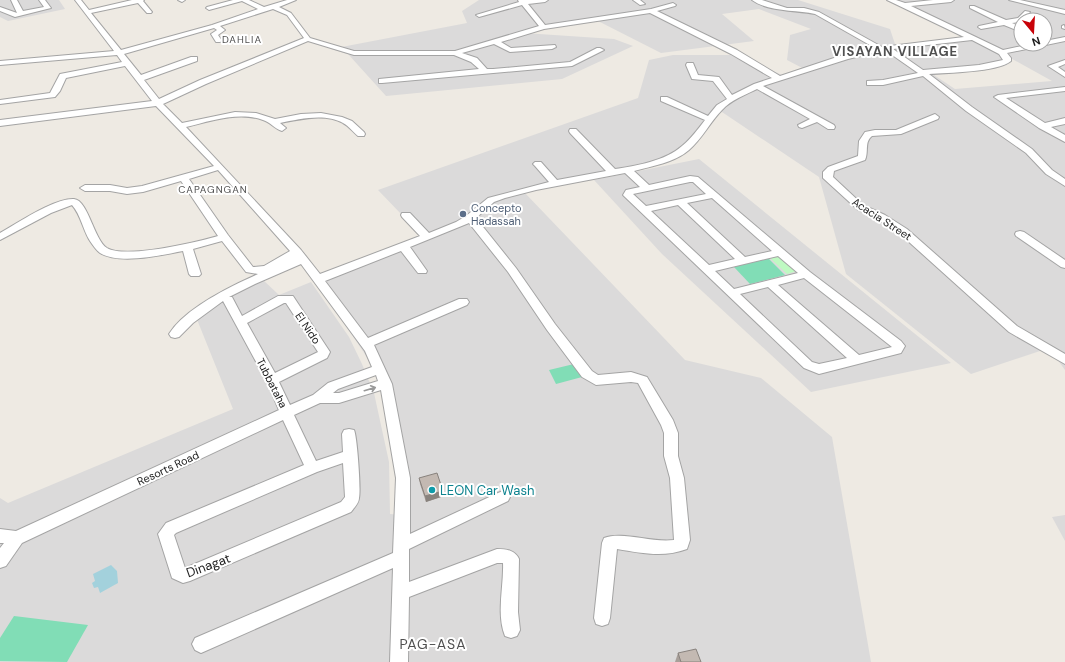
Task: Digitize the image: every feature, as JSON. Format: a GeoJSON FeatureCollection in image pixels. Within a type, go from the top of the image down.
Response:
{"type":"FeatureCollection","features":[{"type":"Feature","properties":{"kind":"street"},"geometry":{"type":"LineString","coordinates":[[14,0],[21,14]]}},
{"type":"Feature","properties":{"kind":"street"},"geometry":{"type":"LineString","coordinates":[[0,9],[12,14],[21,14],[48,8],[42,0]]}},
{"type":"Feature","properties":{"kind":"street"},"geometry":{"type":"LineString","coordinates":[[78,0],[119,53],[141,78],[158,102],[220,167],[300,256],[367,343],[386,384],[403,478],[399,662]]}},
{"type":"Feature","properties":{"kind":"street"},"geometry":{"type":"LineString","coordinates":[[87,12],[140,0],[149,12]]}},
{"type":"Feature","properties":{"kind":"street"},"geometry":{"type":"LineString","coordinates":[[209,8],[240,0]]}},
{"type":"Feature","properties":{"kind":"street"},"geometry":{"type":"LineString","coordinates":[[244,0],[265,10]]}},
{"type":"Feature","properties":{"kind":"street"},"geometry":{"type":"LineString","coordinates":[[0,63],[119,53],[214,26],[276,7],[293,0]]}},
{"type":"Feature","properties":{"kind":"street"},"geometry":{"type":"LineString","coordinates":[[479,14],[522,1],[545,0]]}},
{"type":"Feature","properties":{"kind":"street"},"geometry":{"type":"LineString","coordinates":[[755,0],[787,10],[804,10],[817,13],[909,62],[969,110],[1029,151],[1049,172],[1065,183]]}},
{"type":"Feature","properties":{"kind":"street"},"geometry":{"type":"LineString","coordinates":[[870,83],[882,83],[922,73],[971,68],[1007,61],[1007,58],[1002,52],[904,5],[890,0]]}},
{"type":"Feature","properties":{"kind":"street"},"geometry":{"type":"LineString","coordinates":[[904,5],[951,0]]}},
{"type":"Feature","properties":{"kind":"street"},"geometry":{"type":"LineString","coordinates":[[1012,0],[1065,12]]}},
{"type":"Feature","properties":{"kind":"street"},"geometry":{"type":"LineString","coordinates":[[522,1],[543,27]]}},
{"type":"Feature","properties":{"kind":"street"},"geometry":{"type":"LineString","coordinates":[[276,7],[289,14],[308,39],[341,50],[389,54],[455,53],[543,27],[651,11],[673,5]]}},
{"type":"Feature","properties":{"kind":"street"},"geometry":{"type":"LineString","coordinates":[[972,7],[1013,26]]}},
{"type":"Feature","properties":{"kind":"street"},"geometry":{"type":"LineString","coordinates":[[651,11],[734,52],[780,79]]}},
{"type":"Feature","properties":{"kind":"street"},"geometry":{"type":"LineString","coordinates":[[981,27],[1013,22]]}},
{"type":"Feature","properties":{"kind":"street"},"geometry":{"type":"LineString","coordinates":[[214,26],[222,30],[214,34],[218,41]]}},
{"type":"Feature","properties":{"kind":"street"},"geometry":{"type":"LineString","coordinates":[[319,279],[460,224],[470,218],[491,200],[555,183],[627,170],[660,161],[677,154],[686,148],[720,107],[731,99],[757,86],[846,57],[883,48],[973,38]]}},
{"type":"Feature","properties":{"kind":"street"},"geometry":{"type":"LineString","coordinates":[[0,123],[158,102],[308,39]]}},
{"type":"Feature","properties":{"kind":"street"},"geometry":{"type":"LineString","coordinates":[[1053,41],[1065,39]]}},
{"type":"Feature","properties":{"kind":"street"},"geometry":{"type":"LineString","coordinates":[[496,41],[510,50],[552,47]]}},
{"type":"Feature","properties":{"kind":"street"},"geometry":{"type":"LineString","coordinates":[[382,81],[569,64],[600,50]]}},
{"type":"Feature","properties":{"kind":"street"},"geometry":{"type":"LineString","coordinates":[[1002,52],[1013,50]]}},
{"type":"Feature","properties":{"kind":"street"},"geometry":{"type":"LineString","coordinates":[[455,53],[474,60],[485,71]]}},
{"type":"Feature","properties":{"kind":"street"},"geometry":{"type":"LineString","coordinates":[[141,78],[163,68],[194,59]]}},
{"type":"Feature","properties":{"kind":"street"},"geometry":{"type":"LineString","coordinates":[[1065,62],[1052,66],[1065,74]]}},
{"type":"Feature","properties":{"kind":"street"},"geometry":{"type":"LineString","coordinates":[[0,102],[52,95],[56,91],[63,76],[128,63]]}},
{"type":"Feature","properties":{"kind":"street"},"geometry":{"type":"LineString","coordinates":[[690,65],[695,77],[717,80],[721,88],[731,99]]}},
{"type":"Feature","properties":{"kind":"street"},"geometry":{"type":"LineString","coordinates":[[757,86],[832,127]]}},
{"type":"Feature","properties":{"kind":"street"},"geometry":{"type":"LineString","coordinates":[[1065,90],[998,96],[1065,140]]}},
{"type":"Feature","properties":{"kind":"street"},"geometry":{"type":"LineString","coordinates":[[664,99],[710,119]]}},
{"type":"Feature","properties":{"kind":"street"},"geometry":{"type":"LineString","coordinates":[[182,126],[223,117],[246,114],[261,116],[274,122],[282,128]]}},
{"type":"Feature","properties":{"kind":"street"},"geometry":{"type":"LineString","coordinates":[[274,122],[308,116],[334,117],[346,121],[361,134]]}},
{"type":"Feature","properties":{"kind":"street","name":"Acacia Street"},"geometry":{"type":"LineString","coordinates":[[935,118],[897,132],[873,133],[866,136],[863,141],[864,154],[862,158],[831,169],[828,172],[828,178],[860,207],[903,230],[1013,329],[1065,360]]}},
{"type":"Feature","properties":{"kind":"street"},"geometry":{"type":"LineString","coordinates":[[802,125],[818,119]]}},
{"type":"Feature","properties":{"kind":"street"},"geometry":{"type":"LineString","coordinates":[[1042,126],[1065,122]]}},
{"type":"Feature","properties":{"kind":"street"},"geometry":{"type":"LineString","coordinates":[[573,131],[613,173]]}},
{"type":"Feature","properties":{"kind":"street"},"geometry":{"type":"LineString","coordinates":[[538,164],[555,183]]}},
{"type":"Feature","properties":{"kind":"street"},"geometry":{"type":"LineString","coordinates":[[85,188],[135,190],[184,178],[220,167]]}},
{"type":"Feature","properties":{"kind":"street"},"geometry":{"type":"LineString","coordinates":[[627,170],[647,188]]}},
{"type":"Feature","properties":{"kind":"street"},"geometry":{"type":"LineString","coordinates":[[184,178],[224,237],[248,268],[254,271],[300,256]]}},
{"type":"Feature","properties":{"kind":"street"},"geometry":{"type":"LineString","coordinates":[[694,179],[806,274],[899,346],[897,350],[819,369],[808,365],[643,210],[628,193],[647,188],[694,179]]}},
{"type":"Feature","properties":{"kind":"street"},"geometry":{"type":"LineString","coordinates":[[643,210],[713,195]]}},
{"type":"Feature","properties":{"kind":"street"},"geometry":{"type":"LineString","coordinates":[[1,236],[56,207],[69,202],[74,202],[78,206],[94,240],[106,252],[124,255],[187,247],[224,237]]}},
{"type":"Feature","properties":{"kind":"street"},"geometry":{"type":"LineString","coordinates":[[680,202],[743,261]]}},
{"type":"Feature","properties":{"kind":"street"},"geometry":{"type":"LineString","coordinates":[[406,215],[427,237]]}},
{"type":"Feature","properties":{"kind":"street"},"geometry":{"type":"LineString","coordinates":[[470,218],[512,270],[551,328],[587,374],[596,380],[631,377],[642,380],[668,424],[671,433],[671,456],[678,486],[682,540],[681,544],[675,547],[661,548],[614,542],[610,543],[602,618]]}},
{"type":"Feature","properties":{"kind":"street"},"geometry":{"type":"LineString","coordinates":[[1020,234],[1065,265]]}},
{"type":"Feature","properties":{"kind":"street"},"geometry":{"type":"LineString","coordinates":[[403,246],[422,271]]}},
{"type":"Feature","properties":{"kind":"street"},"geometry":{"type":"LineString","coordinates":[[187,247],[194,274]]}},
{"type":"Feature","properties":{"kind":"street"},"geometry":{"type":"LineString","coordinates":[[707,269],[781,252]]}},
{"type":"Feature","properties":{"kind":"street"},"geometry":{"type":"LineString","coordinates":[[175,334],[198,311],[229,291],[300,256]]}},
{"type":"Feature","properties":{"kind":"street"},"geometry":{"type":"LineString","coordinates":[[732,293],[806,274]]}},
{"type":"Feature","properties":{"kind":"street"},"geometry":{"type":"LineString","coordinates":[[771,284],[856,359]]}},
{"type":"Feature","properties":{"kind":"street","name":"El Nido"},"geometry":{"type":"LineString","coordinates":[[240,322],[282,299],[289,299],[324,352],[323,355],[315,360],[272,380]]}},
{"type":"Feature","properties":{"kind":"street","name":"Tubbataha"},"geometry":{"type":"LineString","coordinates":[[228,300],[272,380],[312,468]]}},
{"type":"Feature","properties":{"kind":"street"},"geometry":{"type":"LineString","coordinates":[[367,343],[463,302]]}},
{"type":"Feature","properties":{"kind":"street","name":"Resorts Road"},"geometry":{"type":"LineString","coordinates":[[17,538],[318,398],[333,386],[379,369]]}},
{"type":"Feature","properties":{"kind":"street","name":"Resorts Road"},"geometry":{"type":"LineString","coordinates":[[318,398],[339,398],[386,384]]}},
{"type":"Feature","properties":{"kind":"street","name":"Dinagat"},"geometry":{"type":"LineString","coordinates":[[349,434],[351,455],[352,499],[350,503],[342,510],[190,574],[182,576],[178,574],[166,534],[170,528],[312,468],[351,455]]}},
{"type":"Feature","properties":{"kind":"street"},"geometry":{"type":"LineString","coordinates":[[201,644],[401,551],[503,497]]}},
{"type":"Feature","properties":{"kind":"street"},"geometry":{"type":"LineString","coordinates":[[0,536],[17,538],[0,562]]}},
{"type":"Feature","properties":{"kind":"street"},"geometry":{"type":"LineString","coordinates":[[400,593],[497,556],[506,556],[511,559],[512,573],[509,607],[511,630]]}},
{"type":"Feature","properties":{"kind":"shaded area"},"geometry":{"type":"Polygon","coordinates":[[[0,0],[59,0],[65,9],[8,21],[0,17],[0,0]]]}},
{"type":"Feature","properties":{"kind":"shaded area"},"geometry":{"type":"Polygon","coordinates":[[[479,0],[798,0],[890,29],[896,47],[971,40],[904,5],[886,0],[1065,0],[1065,370],[1049,348],[971,374],[846,274],[819,177],[719,110],[689,147],[657,164],[524,192],[685,360],[761,378],[832,437],[871,662],[0,662],[0,498],[8,503],[233,409],[196,317],[244,286],[262,279],[279,295],[311,282],[349,337],[374,393],[389,462],[390,514],[401,515],[386,386],[317,282],[426,240],[378,190],[638,98],[649,60],[673,55],[739,55],[788,78],[808,71],[787,60],[790,35],[811,29],[759,9],[722,14],[754,41],[661,53],[598,21],[540,28],[524,33],[614,39],[633,46],[562,79],[386,96],[348,54],[331,49],[467,23],[462,11],[479,0]],[[1005,55],[1007,65],[934,75],[955,89],[1052,81],[1005,55]]]}},
{"type":"Feature","properties":{"kind":"shaded area"},"geometry":{"type":"Polygon","coordinates":[[[699,159],[951,363],[811,392],[662,254],[594,180],[699,159]]]}},
{"type":"Feature","properties":{"kind":"shaded area"},"geometry":{"type":"Polygon","coordinates":[[[1065,515],[1065,541],[1052,517],[1065,515]]]}},
{"type":"Feature","properties":{"kind":"green space"},"geometry":{"type":"Polygon","coordinates":[[[780,255],[797,271],[787,274],[770,258],[780,255]]]}},
{"type":"Feature","properties":{"kind":"green space"},"geometry":{"type":"Polygon","coordinates":[[[768,258],[785,275],[750,284],[734,267],[768,258]]]}},
{"type":"Feature","properties":{"kind":"green space"},"geometry":{"type":"Polygon","coordinates":[[[574,364],[582,377],[556,384],[549,370],[574,364]]]}},
{"type":"Feature","properties":{"kind":"green space"},"geometry":{"type":"Polygon","coordinates":[[[14,616],[88,625],[67,662],[0,661],[0,638],[14,616]]]}},
{"type":"Feature","properties":{"kind":"water"},"geometry":{"type":"Polygon","coordinates":[[[111,565],[117,571],[118,583],[100,593],[98,587],[94,588],[92,583],[95,581],[93,574],[111,565]]]}},
{"type":"Feature","properties":{"kind":"building","name":"LEON Car Wash"},"geometry":{"type":"Polygon","coordinates":[[[437,473],[443,491],[425,496],[419,478],[437,473]]]}},
{"type":"Feature","properties":{"kind":"building"},"geometry":{"type":"Polygon","coordinates":[[[696,649],[701,662],[681,662],[678,653],[696,649]]]}},
{"type":"Feature","properties":{"kind":"place","name":"Concepto Hadassah"},"geometry":{"type":"Point","coordinates":[463,214]}},
{"type":"Feature","properties":{"kind":"place","name":"LEON Car Wash"},"geometry":{"type":"Point","coordinates":[432,490]}},
{"type":"Feature","properties":{"kind":"district","name":"DAHLIA"},"geometry":{"type":"Point","coordinates":[242,39]}},
{"type":"Feature","properties":{"kind":"district","name":"VISAYAN VILLAGE"},"geometry":{"type":"Point","coordinates":[895,51]}},
{"type":"Feature","properties":{"kind":"district","name":"CAPAGNGAN"},"geometry":{"type":"Point","coordinates":[213,189]}},
{"type":"Feature","properties":{"kind":"district","name":"PAG-ASA"},"geometry":{"type":"Point","coordinates":[433,644]}}]}
